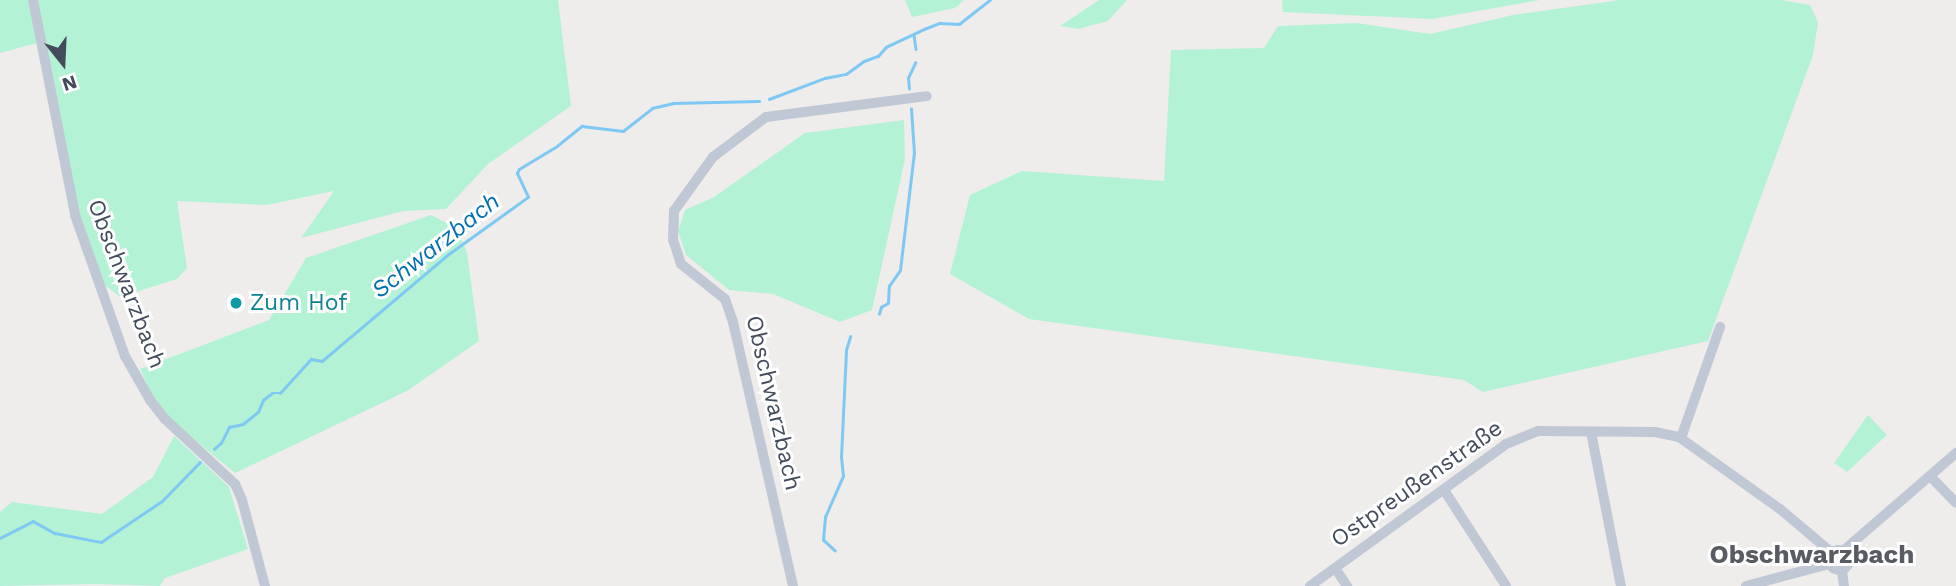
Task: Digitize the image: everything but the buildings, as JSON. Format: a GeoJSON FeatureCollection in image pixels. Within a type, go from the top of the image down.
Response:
{"type":"FeatureCollection","features":[{"type":"Feature","properties":{"kind":"street","name":"Obschwarzbach"},"geometry":{"type":"LineString","coordinates":[[33,0],[75,215],[125,356],[150,400],[165,419],[234,484],[265,586]]}},
{"type":"Feature","properties":{"kind":"street","name":"Obschwarzbach"},"geometry":{"type":"LineString","coordinates":[[793,586],[733,322],[725,299],[681,264],[673,240],[674,211],[713,158],[765,117],[927,96]]}},
{"type":"Feature","properties":{"kind":"street"},"geometry":{"type":"LineString","coordinates":[[1681,438],[1720,327]]}},
{"type":"Feature","properties":{"kind":"street","name":"Ostpreußenstraße"},"geometry":{"type":"LineString","coordinates":[[1310,586],[1521,436],[1538,431],[1655,432],[1681,438],[1780,509],[1835,556],[1834,569],[1842,570]]}},
{"type":"Feature","properties":{"kind":"street"},"geometry":{"type":"LineString","coordinates":[[1591,432],[1621,586]]}},
{"type":"Feature","properties":{"kind":"street"},"geometry":{"type":"LineString","coordinates":[[1746,586],[1835,556],[1956,453]]}},
{"type":"Feature","properties":{"kind":"street"},"geometry":{"type":"LineString","coordinates":[[1930,476],[1956,503]]}},
{"type":"Feature","properties":{"kind":"street"},"geometry":{"type":"LineString","coordinates":[[1444,490],[1506,586]]}},
{"type":"Feature","properties":{"kind":"street"},"geometry":{"type":"LineString","coordinates":[[1835,556],[1849,561],[1842,570],[1844,586]]}},
{"type":"Feature","properties":{"kind":"street"},"geometry":{"type":"LineString","coordinates":[[1335,568],[1347,586]]}},
{"type":"Feature","properties":{"kind":"green space"},"geometry":{"type":"Polygon","coordinates":[[[0,0],[30,0],[37,43],[0,53],[0,0]]]}},
{"type":"Feature","properties":{"kind":"green space"},"geometry":{"type":"Polygon","coordinates":[[[37,0],[558,0],[571,106],[488,164],[446,209],[403,211],[301,238],[334,191],[266,205],[177,201],[187,268],[177,279],[120,297],[105,285],[77,212],[37,0]]]}},
{"type":"Feature","properties":{"kind":"green space"},"geometry":{"type":"Polygon","coordinates":[[[905,0],[964,0],[955,8],[912,17],[905,0]]]}},
{"type":"Feature","properties":{"kind":"green space"},"geometry":{"type":"Polygon","coordinates":[[[1099,0],[1127,0],[1108,21],[1078,29],[1060,26],[1099,0]]]}},
{"type":"Feature","properties":{"kind":"green space"},"geometry":{"type":"Polygon","coordinates":[[[1282,0],[1540,0],[1432,19],[1283,12],[1282,0]]]}},
{"type":"Feature","properties":{"kind":"green space"},"geometry":{"type":"Polygon","coordinates":[[[1620,0],[1781,0],[1810,5],[1818,22],[1813,55],[1708,341],[1483,392],[1464,380],[1029,319],[950,274],[970,195],[1022,171],[1164,181],[1171,50],[1264,48],[1278,26],[1357,23],[1430,34],[1513,15],[1620,0]]]}},
{"type":"Feature","properties":{"kind":"green space"},"geometry":{"type":"Polygon","coordinates":[[[904,120],[905,159],[872,310],[840,322],[773,294],[729,290],[686,255],[678,231],[685,210],[714,197],[805,133],[904,120]]]}},
{"type":"Feature","properties":{"kind":"green space"},"geometry":{"type":"Polygon","coordinates":[[[431,215],[456,228],[467,252],[479,341],[407,391],[235,473],[168,418],[150,391],[140,369],[269,320],[306,258],[431,215]]]}},
{"type":"Feature","properties":{"kind":"green space"},"geometry":{"type":"Polygon","coordinates":[[[1868,415],[1887,435],[1847,472],[1834,463],[1868,415]]]}},
{"type":"Feature","properties":{"kind":"green space"},"geometry":{"type":"Polygon","coordinates":[[[174,436],[229,487],[248,549],[165,578],[160,586],[0,586],[0,512],[12,502],[102,514],[153,477],[174,436]]]}},
{"type":"Feature","properties":{"kind":"waterway","name":"Schwarzbach"},"geometry":{"type":"LineString","coordinates":[[769,99],[825,78],[846,74],[864,61],[878,56],[886,47],[924,29],[940,23],[959,24],[990,0]]}},
{"type":"Feature","properties":{"kind":"waterway"},"geometry":{"type":"LineString","coordinates":[[914,35],[916,49]]}},
{"type":"Feature","properties":{"kind":"waterway"},"geometry":{"type":"LineString","coordinates":[[909,89],[908,78],[915,63]]}},
{"type":"Feature","properties":{"kind":"waterway","name":"Schwarzbach"},"geometry":{"type":"LineString","coordinates":[[214,449],[221,443],[229,427],[243,424],[258,412],[263,400],[272,393],[280,393],[311,359],[322,361],[450,253],[528,197],[517,173],[519,169],[557,146],[582,126],[623,131],[652,108],[673,103],[759,101]]}},
{"type":"Feature","properties":{"kind":"waterway"},"geometry":{"type":"LineString","coordinates":[[879,314],[881,307],[888,303],[889,286],[900,270],[914,153],[911,109]]}},
{"type":"Feature","properties":{"kind":"waterway"},"geometry":{"type":"LineString","coordinates":[[835,551],[823,540],[825,517],[843,476],[841,457],[846,350],[850,337]]}},
{"type":"Feature","properties":{"kind":"waterway","name":"Schwarzbach"},"geometry":{"type":"LineString","coordinates":[[0,538],[33,521],[55,533],[101,542],[162,501],[200,462]]}},
{"type":"Feature","properties":{"kind":"place","name":"Zum Hof"},"geometry":{"type":"Point","coordinates":[236,303]}},
{"type":"Feature","properties":{"kind":"district","name":"Obschwarzbach"},"geometry":{"type":"Point","coordinates":[1812,555]}}]}
